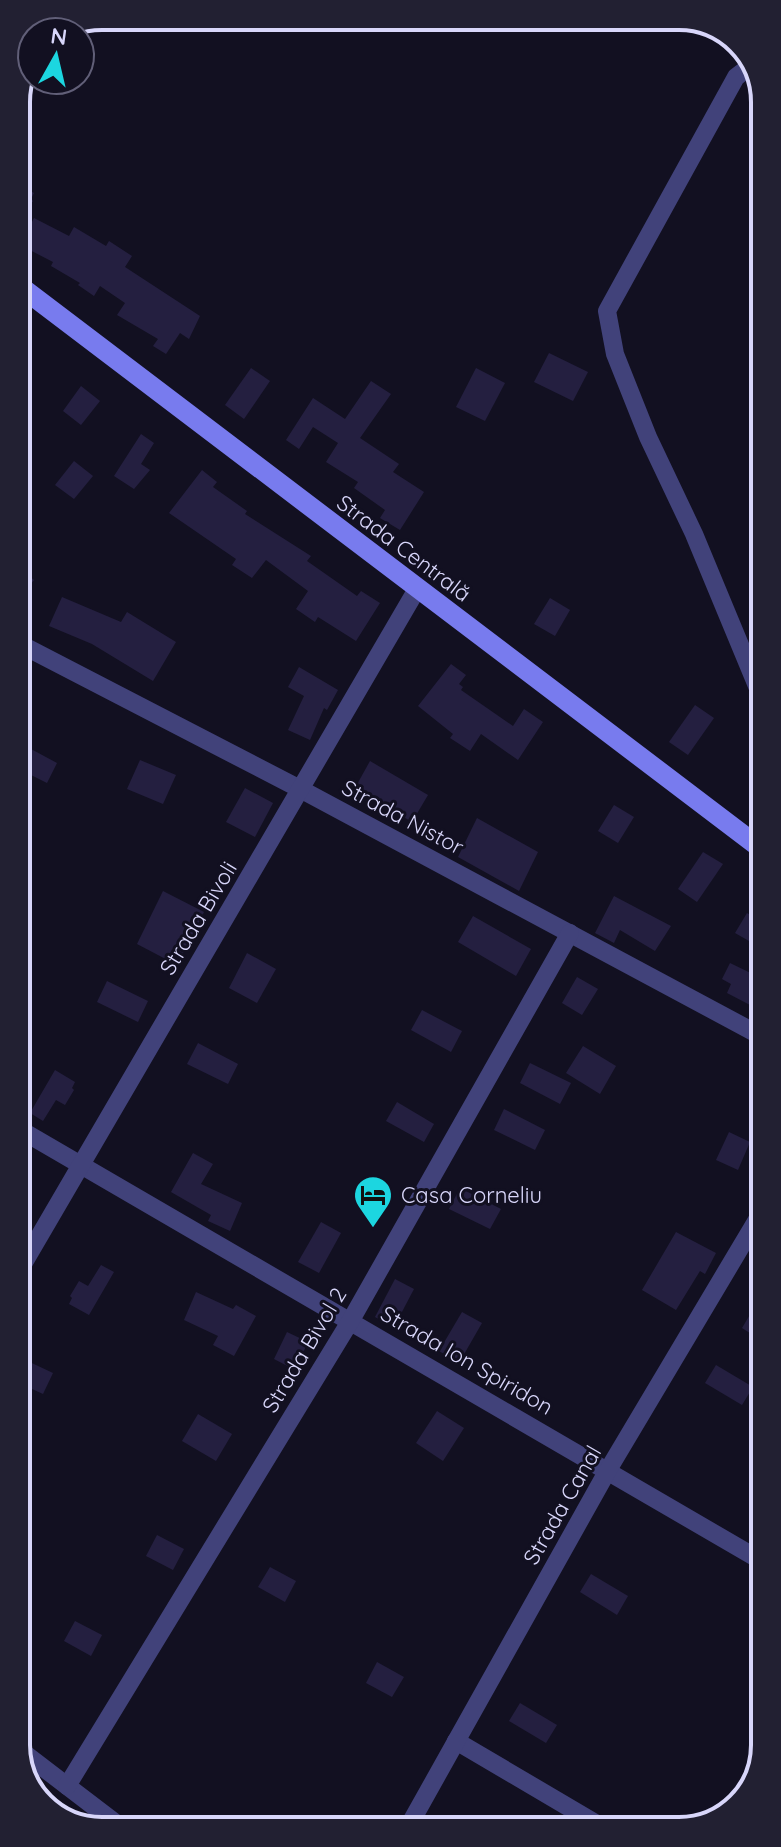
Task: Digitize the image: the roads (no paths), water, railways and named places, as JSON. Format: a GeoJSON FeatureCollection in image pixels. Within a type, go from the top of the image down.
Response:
{"type":"FeatureCollection","features":[{"type":"Feature","properties":{"kind":"main road","name":"Strada Centrală"},"geometry":{"type":"LineString","coordinates":[[30,294],[751,841]]}},
{"type":"Feature","properties":{"kind":"street"},"geometry":{"type":"LineString","coordinates":[[744,71],[736,77],[607,311],[615,354],[637,410],[694,534],[751,671]]}},
{"type":"Feature","properties":{"kind":"street","name":"Strada Bivoli"},"geometry":{"type":"LineString","coordinates":[[30,1252],[417,589]]}},
{"type":"Feature","properties":{"kind":"street","name":"Strada Nistor"},"geometry":{"type":"LineString","coordinates":[[30,649],[302,790],[751,1031]]}},
{"type":"Feature","properties":{"kind":"street","name":"Strada Bivol 2"},"geometry":{"type":"LineString","coordinates":[[67,1786],[351,1320],[570,933]]}},
{"type":"Feature","properties":{"kind":"street","name":"Strada Ion Spiridon"},"geometry":{"type":"LineString","coordinates":[[30,1135],[751,1555]]}},
{"type":"Feature","properties":{"kind":"street","name":"Strada Canal"},"geometry":{"type":"LineString","coordinates":[[414,1817],[608,1470],[751,1230]]}},
{"type":"Feature","properties":{"kind":"street"},"geometry":{"type":"LineString","coordinates":[[456,1741],[585,1817]]}},
{"type":"Feature","properties":{"kind":"street"},"geometry":{"type":"LineString","coordinates":[[31,1758],[108,1817]]}},
{"type":"Feature","properties":{"kind":"place","name":"Casa Corneliu"},"geometry":{"type":"Point","coordinates":[373,1229]}}]}
